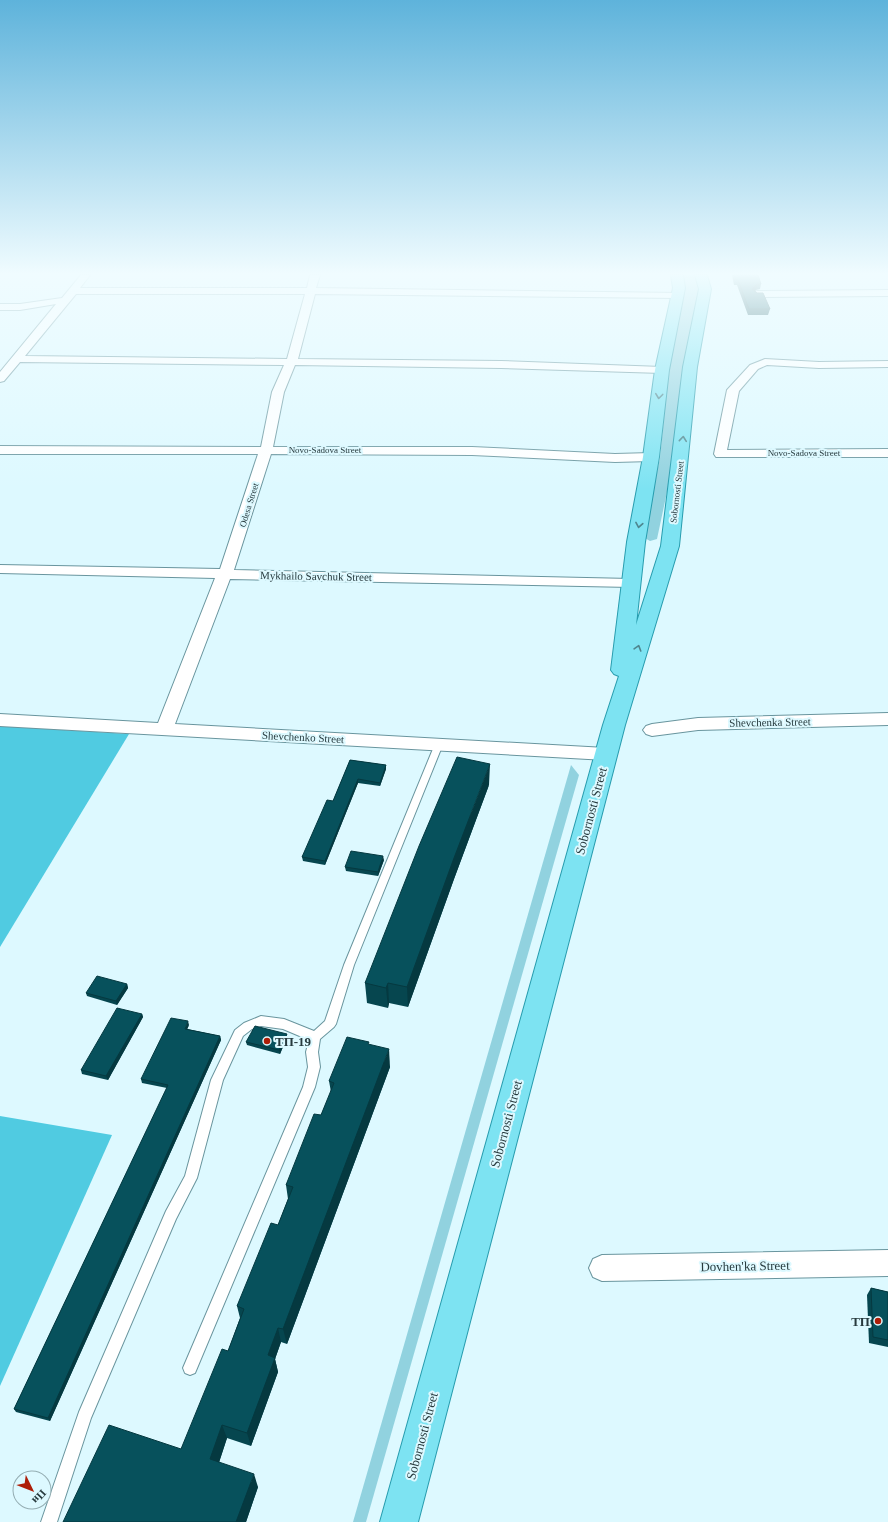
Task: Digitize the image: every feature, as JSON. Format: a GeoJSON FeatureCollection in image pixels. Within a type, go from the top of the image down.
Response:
{"type":"FeatureCollection","features":[{"type":"Feature","properties":{"kind":"main road","name":"Sobornosti Street"},"geometry":{"type":"LineString","coordinates":[[614,725],[631,583],[651,457],[662,370],[667,346]]}},
{"type":"Feature","properties":{"kind":"main road","name":"Sobornosti Street"},"geometry":{"type":"LineString","coordinates":[[399,1522],[614,725],[670,546],[690,367],[694,346]]}},
{"type":"Feature","properties":{"kind":"street"},"geometry":{"type":"LineString","coordinates":[[0,379],[28,346]]}},
{"type":"Feature","properties":{"kind":"street","name":"Odesa Street"},"geometry":{"type":"LineString","coordinates":[[164,729],[230,564],[266,450],[278,392],[291,362],[295,346]]}},
{"type":"Feature","properties":{"kind":"street"},"geometry":{"type":"LineString","coordinates":[[17,359],[538,364],[662,370]]}},
{"type":"Feature","properties":{"kind":"street","name":"Novo-Sadova Street"},"geometry":{"type":"LineString","coordinates":[[888,364],[819,365],[765,362],[754,367],[733,390],[720,454],[888,453]]}},
{"type":"Feature","properties":{"kind":"street","name":"Novo-Sadova Street"},"geometry":{"type":"LineString","coordinates":[[0,450],[472,451],[615,458],[651,457]]}},
{"type":"Feature","properties":{"kind":"street","name":"Mykhailo Savchuk Street"},"geometry":{"type":"LineString","coordinates":[[0,568],[631,583]]}},
{"type":"Feature","properties":{"kind":"street","name":"Shevchenka Street"},"geometry":{"type":"LineString","coordinates":[[652,730],[698,724],[888,719]]}},
{"type":"Feature","properties":{"kind":"street","name":"Shevchenko Street"},"geometry":{"type":"LineString","coordinates":[[0,720],[606,754]]}},
{"type":"Feature","properties":{"kind":"street","name":"Dovhen'ka Street"},"geometry":{"type":"LineString","coordinates":[[602,1268],[888,1263]]}},
{"type":"Feature","properties":{"kind":"lane"},"geometry":{"type":"LineString","coordinates":[[190,1368],[309,1087],[314,1067],[312,1052],[315,1037],[330,1024],[348,966],[439,744]]}},
{"type":"Feature","properties":{"kind":"lane"},"geometry":{"type":"LineString","coordinates":[[49,1522],[87,1410],[162,1235],[190,1178],[217,1080],[239,1033],[248,1026],[261,1021],[284,1024],[315,1037]]}},
{"type":"Feature","properties":{"kind":"shaded area"},"geometry":{"type":"Polygon","coordinates":[[[673,346],[691,346],[674,459],[657,539],[650,541],[643,537],[660,458],[669,366],[673,346]]]}},
{"type":"Feature","properties":{"kind":"shaded area"},"geometry":{"type":"Polygon","coordinates":[[[0,726],[129,734],[0,947],[0,726]]]}},
{"type":"Feature","properties":{"kind":"shaded area"},"geometry":{"type":"Polygon","coordinates":[[[571,765],[579,775],[366,1522],[353,1522],[571,765]]]}},
{"type":"Feature","properties":{"kind":"shaded area"},"geometry":{"type":"Polygon","coordinates":[[[0,1116],[112,1135],[0,1386],[0,1116]]]}},
{"type":"Feature","properties":{"kind":"building"},"geometry":{"type":"Polygon","coordinates":[[[457,757],[490,764],[407,987],[388,983],[386,988],[365,983],[419,846],[457,757]]]}},
{"type":"Feature","properties":{"kind":"building"},"geometry":{"type":"Polygon","coordinates":[[[350,760],[386,765],[380,783],[358,779],[325,861],[302,857],[327,800],[333,801],[350,760]]]}},
{"type":"Feature","properties":{"kind":"building"},"geometry":{"type":"Polygon","coordinates":[[[351,851],[383,856],[378,872],[345,867],[351,851]]]}},
{"type":"Feature","properties":{"kind":"building"},"geometry":{"type":"Polygon","coordinates":[[[97,976],[127,984],[116,1001],[86,993],[97,976]]]}},
{"type":"Feature","properties":{"kind":"building"},"geometry":{"type":"Polygon","coordinates":[[[117,1008],[142,1014],[106,1076],[81,1070],[117,1008]]]}},
{"type":"Feature","properties":{"kind":"building"},"geometry":{"type":"Polygon","coordinates":[[[171,1018],[188,1021],[185,1029],[220,1036],[48,1418],[14,1409],[168,1085],[141,1079],[171,1018]]]}},
{"type":"Feature","properties":{"kind":"building","name":"ТП-19"},"geometry":{"type":"Polygon","coordinates":[[[255,1026],[287,1034],[279,1050],[246,1042],[255,1026]]]}},
{"type":"Feature","properties":{"kind":"building"},"geometry":{"type":"Polygon","coordinates":[[[347,1037],[369,1042],[368,1044],[389,1049],[283,1329],[278,1328],[268,1355],[275,1358],[247,1433],[222,1425],[210,1459],[254,1474],[236,1522],[63,1522],[109,1425],[181,1449],[222,1349],[228,1351],[244,1309],[237,1306],[271,1223],[278,1225],[293,1187],[286,1185],[314,1114],[321,1115],[334,1083],[329,1081],[347,1037]]]}},
{"type":"Feature","properties":{"kind":"building","name":"ТП"},"geometry":{"type":"Polygon","coordinates":[[[871,1288],[888,1292],[888,1340],[873,1337],[871,1288]]]}},
{"type":"Feature","properties":{"kind":"place","name":"ТП-19"},"geometry":{"type":"Point","coordinates":[267,1041]}},
{"type":"Feature","properties":{"kind":"place","name":"ТП"},"geometry":{"type":"Point","coordinates":[878,1321]}}]}
